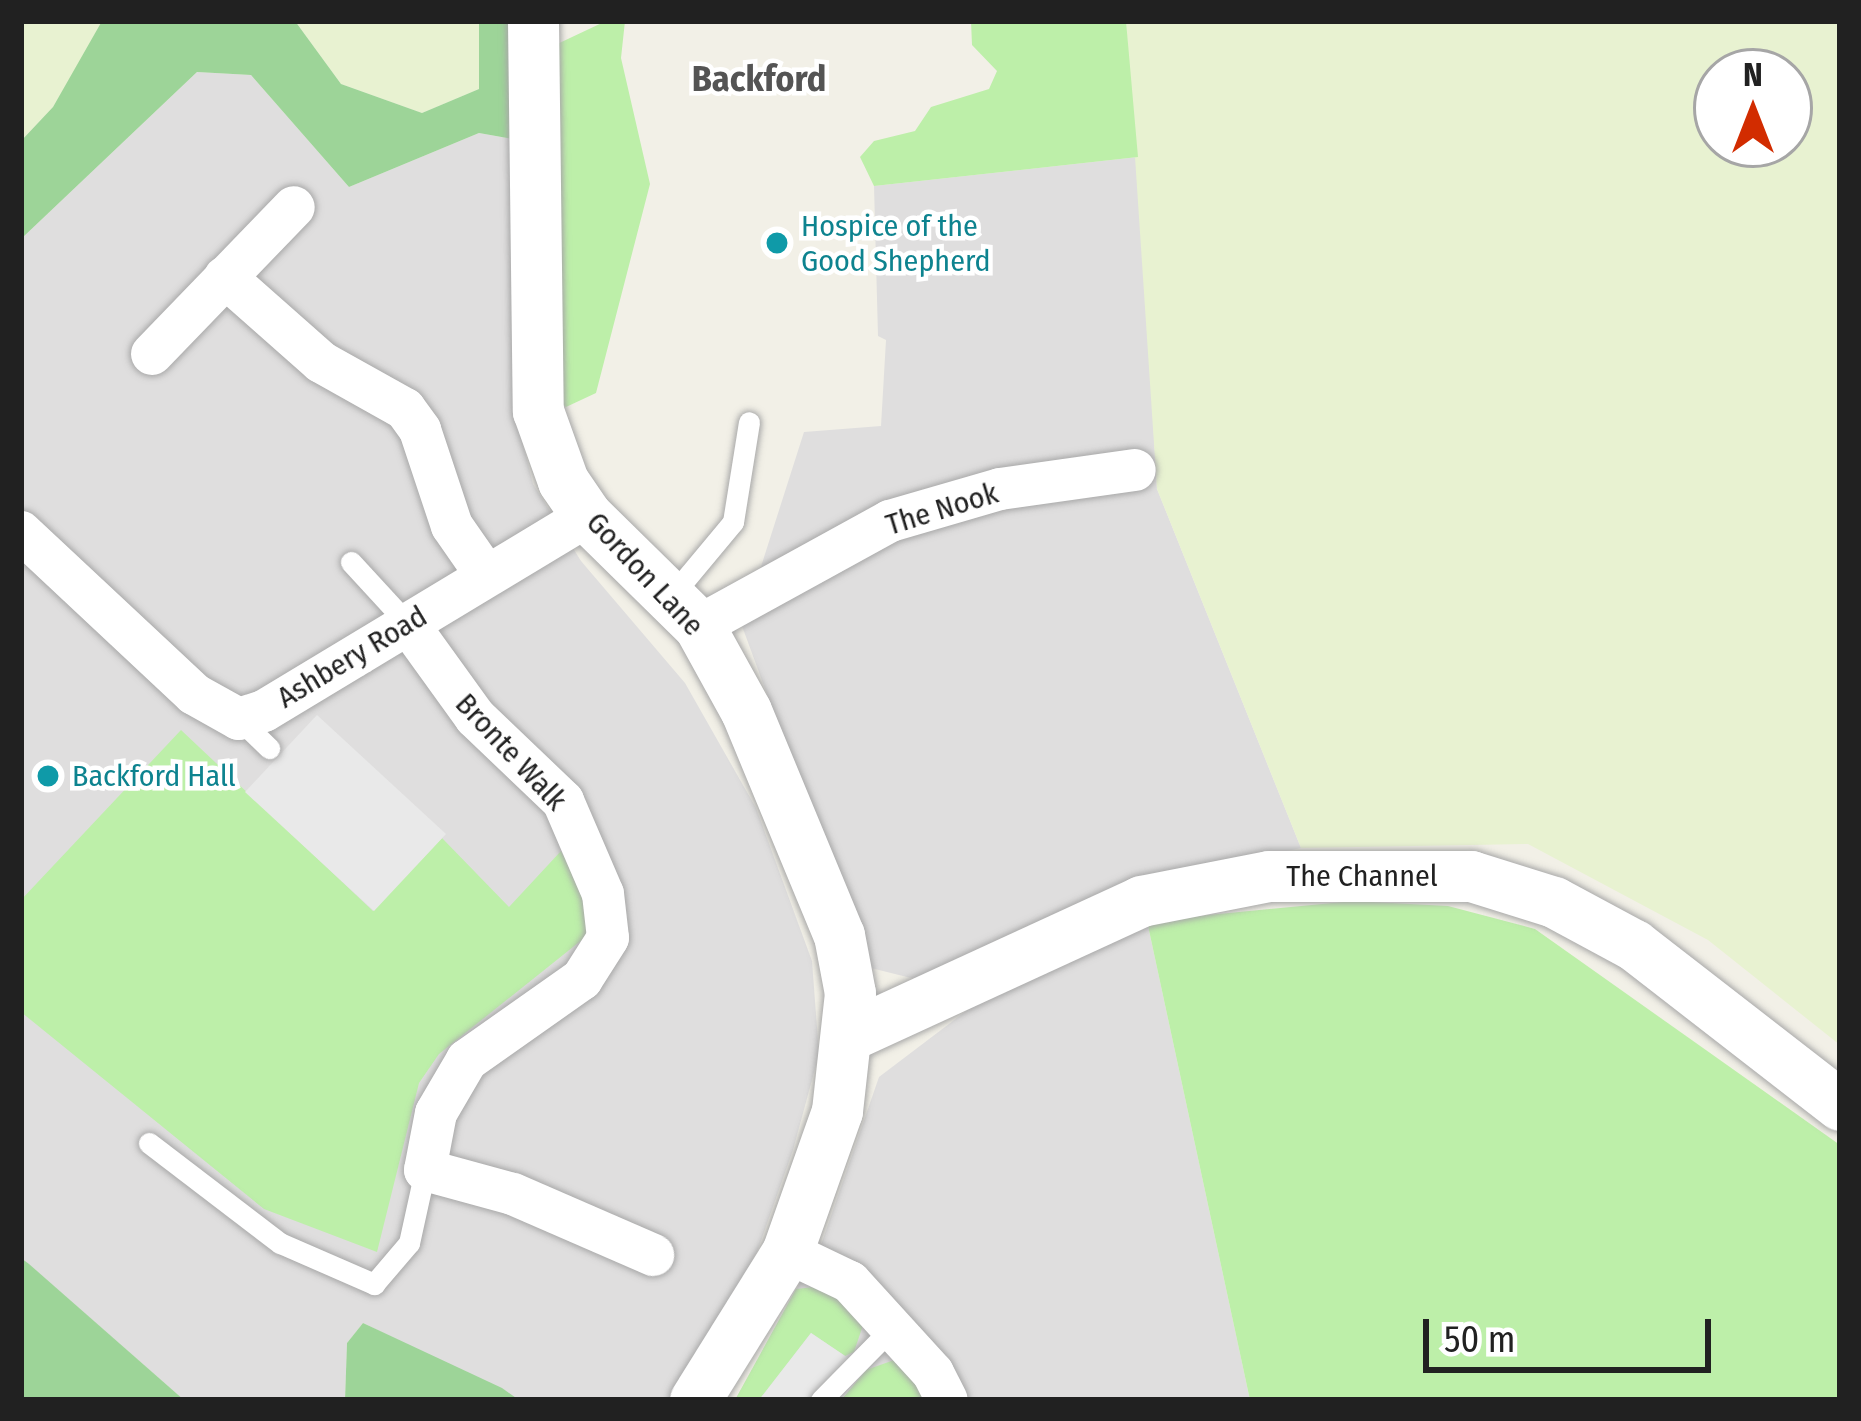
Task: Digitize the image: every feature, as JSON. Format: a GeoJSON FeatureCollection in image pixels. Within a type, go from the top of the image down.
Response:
{"type":"FeatureCollection","features":[{"type":"Feature","properties":{"kind":"street","name":"Gordon Lane"},"geometry":{"type":"LineString","coordinates":[[533,21],[538,410],[563,481],[587,516],[686,610],[746,711],[838,935],[848,1036],[837,1111],[787,1252],[695,1400]]}},
{"type":"Feature","properties":{"kind":"street"},"geometry":{"type":"LineString","coordinates":[[152,353],[294,208]]}},
{"type":"Feature","properties":{"kind":"street"},"geometry":{"type":"LineString","coordinates":[[225,277],[304,350],[405,409],[420,430],[452,526],[486,575]]}},
{"type":"Feature","properties":{"kind":"street","name":"The Nook"},"geometry":{"type":"LineString","coordinates":[[686,610],[890,521],[1000,489],[1135,470]]}},
{"type":"Feature","properties":{"kind":"street","name":"Ashbery Road"},"geometry":{"type":"LineString","coordinates":[[21,532],[215,712],[254,734],[408,624],[587,516]]}},
{"type":"Feature","properties":{"kind":"street","name":"Bronte Walk"},"geometry":{"type":"LineString","coordinates":[[408,624],[475,717],[563,801],[603,894],[608,938],[582,979],[466,1060],[436,1113],[424,1170]]}},
{"type":"Feature","properties":{"kind":"street","name":"The Channel"},"geometry":{"type":"LineString","coordinates":[[848,1036],[1142,901],[1269,876],[1471,876],[1554,902],[1634,945],[1840,1105]]}},
{"type":"Feature","properties":{"kind":"street"},"geometry":{"type":"LineString","coordinates":[[424,1170],[513,1194],[653,1255]]}},
{"type":"Feature","properties":{"kind":"street"},"geometry":{"type":"LineString","coordinates":[[787,1252],[850,1282],[893,1327],[947,1400]]}},
{"type":"Feature","properties":{"kind":"lane"},"geometry":{"type":"LineString","coordinates":[[686,610],[733,522],[749,422]]}},
{"type":"Feature","properties":{"kind":"lane"},"geometry":{"type":"LineString","coordinates":[[351,562],[408,624]]}},
{"type":"Feature","properties":{"kind":"lane"},"geometry":{"type":"LineString","coordinates":[[149,1143],[280,1243],[374,1284],[409,1243],[424,1170]]}},
{"type":"Feature","properties":{"kind":"lane"},"geometry":{"type":"LineString","coordinates":[[821,1400],[893,1327]]}},
{"type":"Feature","properties":{"kind":"shaded area"},"geometry":{"type":"Polygon","coordinates":[[[197,72],[251,75],[349,187],[479,133],[518,140],[523,444],[533,484],[581,561],[685,683],[756,808],[812,961],[819,1054],[793,1150],[757,1252],[672,1400],[519,1400],[363,1323],[347,1343],[345,1400],[184,1400],[21,1258],[21,239],[197,72]]]}},
{"type":"Feature","properties":{"kind":"shaded area"},"geometry":{"type":"Polygon","coordinates":[[[1138,157],[1157,489],[1301,848],[1136,884],[931,983],[867,967],[742,626],[804,432],[881,426],[886,340],[878,336],[874,186],[1138,157]]]}},
{"type":"Feature","properties":{"kind":"shaded area"},"geometry":{"type":"Polygon","coordinates":[[[317,715],[446,834],[374,911],[245,792],[317,715]]]}},
{"type":"Feature","properties":{"kind":"shaded area"},"geometry":{"type":"Polygon","coordinates":[[[1147,921],[1250,1400],[735,1400],[821,1245],[879,1077],[970,1008],[1147,921]]]}},
{"type":"Feature","properties":{"kind":"shaded area"},"geometry":{"type":"Polygon","coordinates":[[[811,1333],[866,1370],[841,1400],[759,1400],[811,1333]]]}},
{"type":"Feature","properties":{"kind":"green space"},"geometry":{"type":"Polygon","coordinates":[[[21,21],[102,24],[53,107],[21,141],[21,21]]]}},
{"type":"Feature","properties":{"kind":"green space"},"geometry":{"type":"Polygon","coordinates":[[[102,21],[295,21],[341,84],[422,113],[479,89],[479,21],[517,21],[518,140],[479,133],[349,187],[251,75],[197,72],[21,239],[21,141],[53,107],[102,21]]]}},
{"type":"Feature","properties":{"kind":"green space"},"geometry":{"type":"Polygon","coordinates":[[[295,21],[479,21],[479,89],[422,113],[341,84],[295,21]]]}},
{"type":"Feature","properties":{"kind":"green space"},"geometry":{"type":"Polygon","coordinates":[[[606,21],[625,21],[621,58],[650,184],[596,393],[566,407],[554,398],[553,46],[606,21]]]}},
{"type":"Feature","properties":{"kind":"green space"},"geometry":{"type":"Polygon","coordinates":[[[971,21],[1126,21],[1138,157],[874,186],[860,157],[874,141],[915,131],[931,107],[989,89],[997,71],[972,45],[971,21]]]}},
{"type":"Feature","properties":{"kind":"green space"},"geometry":{"type":"Polygon","coordinates":[[[1126,21],[1840,21],[1840,1045],[1708,940],[1528,844],[1301,848],[1157,489],[1126,21]]]}},
{"type":"Feature","properties":{"kind":"green space"},"geometry":{"type":"Polygon","coordinates":[[[181,730],[373,911],[442,838],[509,907],[561,851],[590,904],[588,935],[439,1054],[419,1083],[377,1252],[264,1209],[21,1012],[21,900],[181,730]]]}},
{"type":"Feature","properties":{"kind":"green space"},"geometry":{"type":"Polygon","coordinates":[[[1353,901],[1448,906],[1535,929],[1840,1145],[1840,1400],[1250,1400],[1147,921],[1353,901]]]}},
{"type":"Feature","properties":{"kind":"green space"},"geometry":{"type":"Polygon","coordinates":[[[21,1258],[29,1264],[184,1400],[21,1400],[21,1258]]]}},
{"type":"Feature","properties":{"kind":"green space"},"geometry":{"type":"Polygon","coordinates":[[[823,1286],[865,1319],[854,1352],[845,1356],[811,1333],[759,1400],[735,1400],[796,1289],[823,1286]]]}},
{"type":"Feature","properties":{"kind":"green space"},"geometry":{"type":"Polygon","coordinates":[[[363,1323],[519,1400],[345,1400],[347,1343],[363,1323]]]}},
{"type":"Feature","properties":{"kind":"green space"},"geometry":{"type":"Polygon","coordinates":[[[897,1359],[935,1400],[841,1400],[866,1370],[897,1359]]]}},
{"type":"Feature","properties":{"kind":"place","name":"Hospice of the Good Shepherd"},"geometry":{"type":"Point","coordinates":[777,243]}},
{"type":"Feature","properties":{"kind":"place","name":"Backford Hall"},"geometry":{"type":"Point","coordinates":[48,776]}},
{"type":"Feature","properties":{"kind":"district","name":"Backford"},"geometry":{"type":"Point","coordinates":[759,80]}}]}
